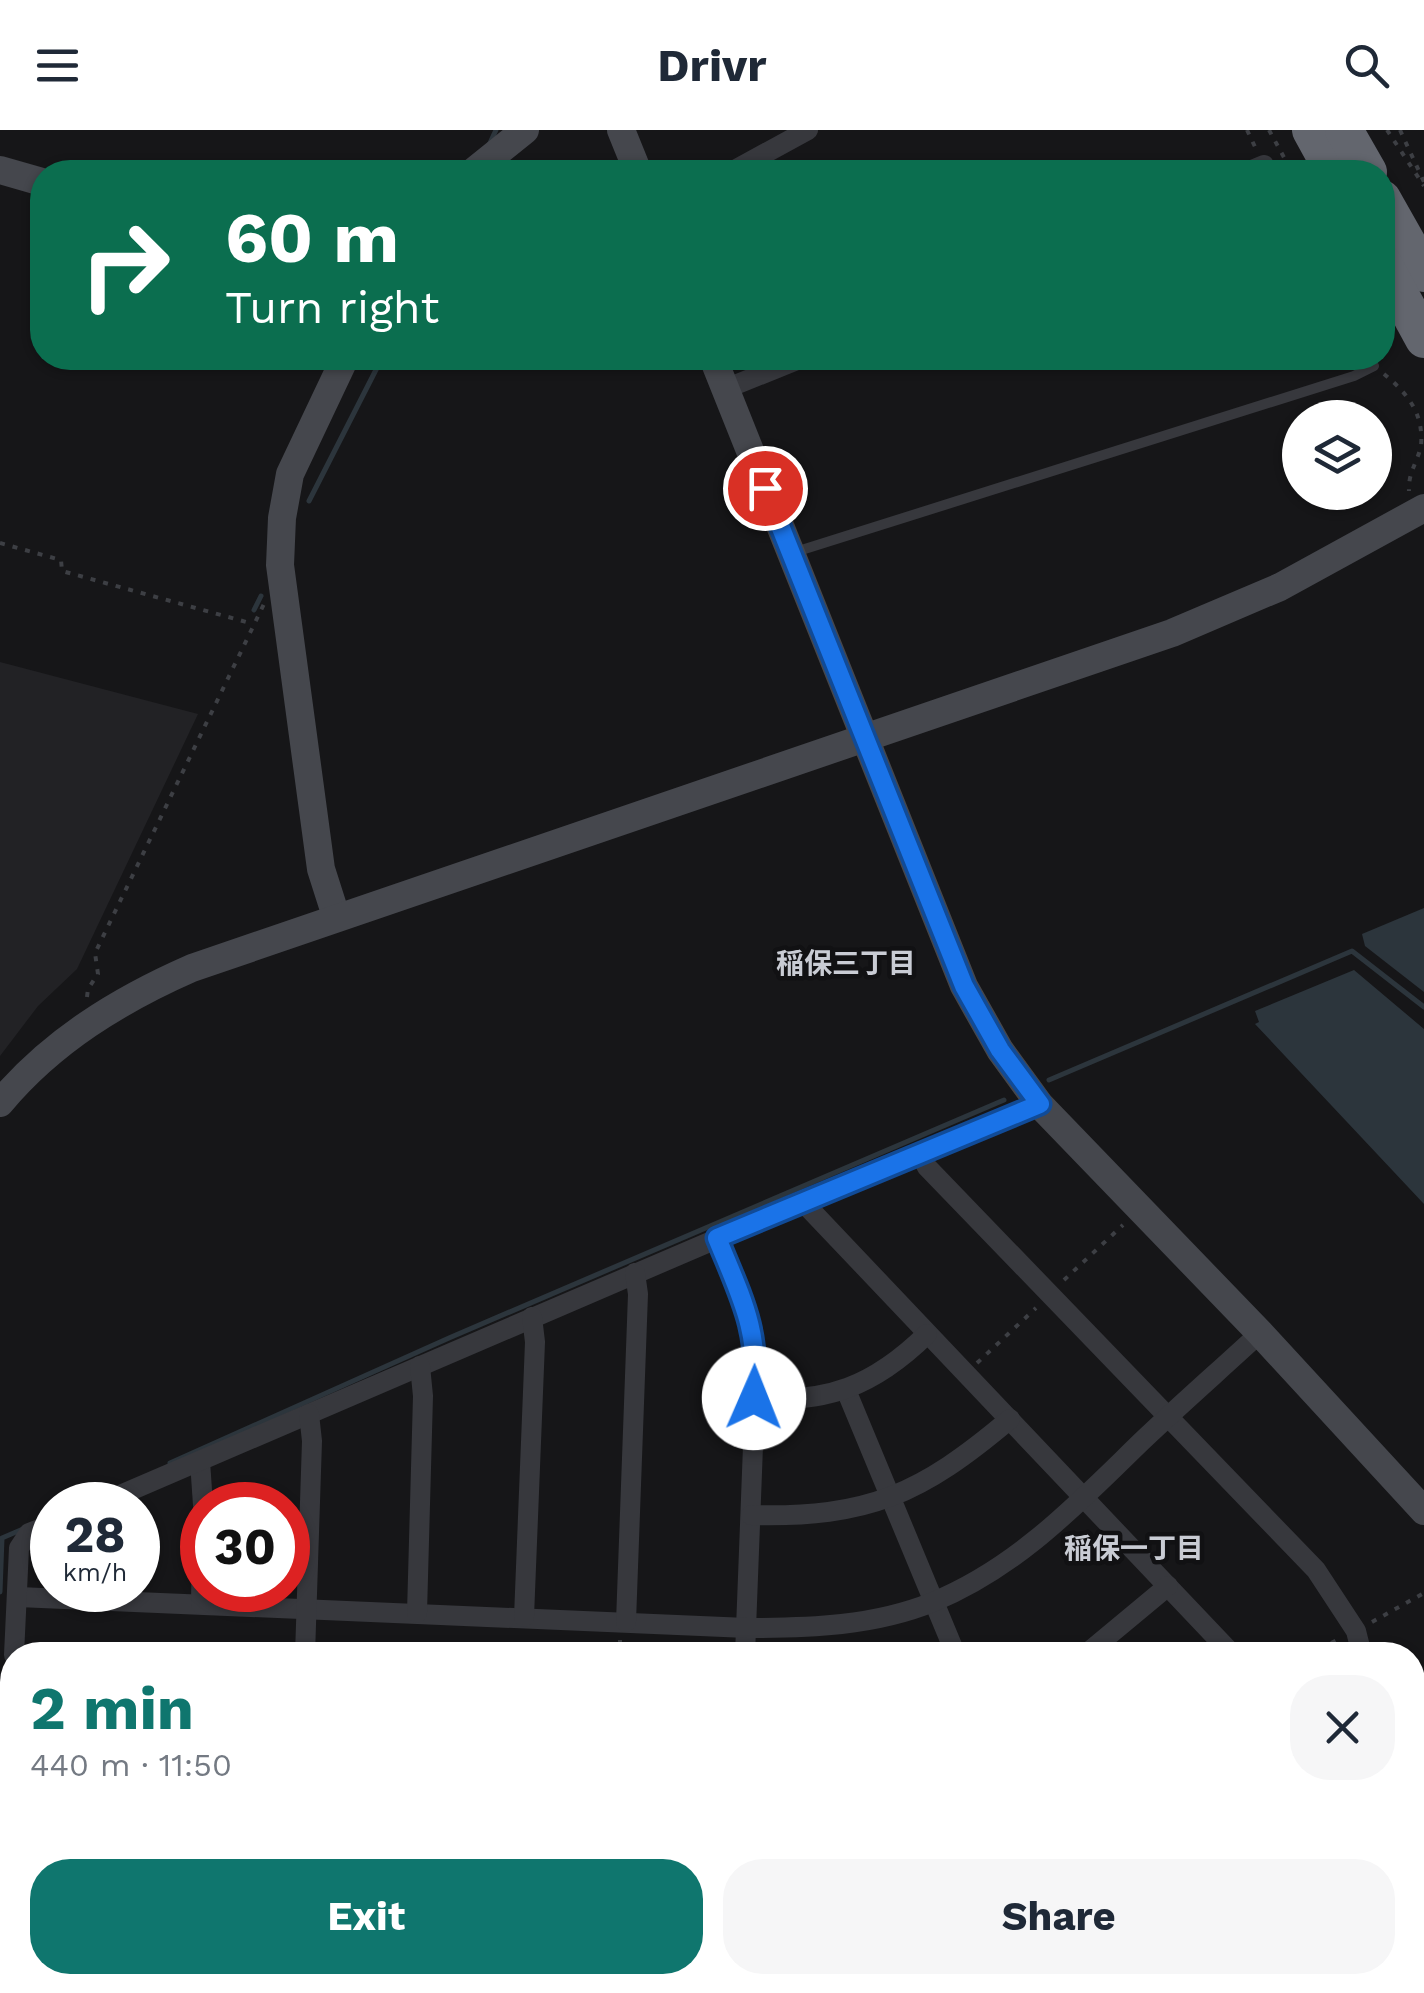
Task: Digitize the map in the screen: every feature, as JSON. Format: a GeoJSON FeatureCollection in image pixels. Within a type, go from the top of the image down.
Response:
{"type":"FeatureCollection","features":[{"type":"Feature","properties":{"kind":"highway"},"geometry":{"type":"LineString","coordinates":[[1311,130],[1327,160]]}},
{"type":"Feature","properties":{"kind":"highway"},"geometry":{"type":"LineString","coordinates":[[1344,130],[1361,160]]}},
{"type":"Feature","properties":{"kind":"highway"},"geometry":{"type":"LineString","coordinates":[[1395,222],[1424,273]]}},
{"type":"Feature","properties":{"kind":"highway"},"geometry":{"type":"LineString","coordinates":[[1395,286],[1424,339]]}},
{"type":"Feature","properties":{"kind":"street"},"geometry":{"type":"LineString","coordinates":[[488,160],[525,130]]}},
{"type":"Feature","properties":{"kind":"street"},"geometry":{"type":"LineString","coordinates":[[621,130],[633,160]]}},
{"type":"Feature","properties":{"kind":"street"},"geometry":{"type":"LineString","coordinates":[[753,160],[808,130]]}},
{"type":"Feature","properties":{"kind":"street"},"geometry":{"type":"LineString","coordinates":[[0,170],[30,179]]}},
{"type":"Feature","properties":{"kind":"street"},"geometry":{"type":"LineString","coordinates":[[336,916],[321,870],[280,565],[282,518],[290,474],[339,370]]}},
{"type":"Feature","properties":{"kind":"street"},"geometry":{"type":"LineString","coordinates":[[718,370],[964,986],[1000,1050],[1040,1104],[1424,1511]]}},
{"type":"Feature","properties":{"kind":"street"},"geometry":{"type":"LineString","coordinates":[[726,390],[774,370]]}},
{"type":"Feature","properties":{"kind":"street"},"geometry":{"type":"LineString","coordinates":[[0,1103],[59,1044],[93,1020],[124,1000],[192,968],[1172,633],[1280,587],[1420,510]]}},
{"type":"Feature","properties":{"kind":"street"},"geometry":{"type":"LineString","coordinates":[[150,1482],[532,1316],[1040,1104]]}},
{"type":"Feature","properties":{"kind":"street"},"geometry":{"type":"LineString","coordinates":[[919,1152],[1166,1418],[1316,1570],[1356,1631],[1359,1642]]}},
{"type":"Feature","properties":{"kind":"street"},"geometry":{"type":"LineString","coordinates":[[803,1202],[1221,1642]]}},
{"type":"Feature","properties":{"kind":"street"},"geometry":{"type":"LineString","coordinates":[[717,1238],[752,1328],[756,1368],[746,1642]]}},
{"type":"Feature","properties":{"kind":"street"},"geometry":{"type":"LineString","coordinates":[[626,1622],[638,1294],[634,1273]]}},
{"type":"Feature","properties":{"kind":"street"},"geometry":{"type":"LineString","coordinates":[[524,1618],[535,1342],[532,1316]]}},
{"type":"Feature","properties":{"kind":"street"},"geometry":{"type":"LineString","coordinates":[[310,1608],[747,1628],[839,1625],[883,1618],[933,1602],[1008,1562],[1047,1534],[1260,1333]]}},
{"type":"Feature","properties":{"kind":"street"},"geometry":{"type":"LineString","coordinates":[[754,1398],[789,1401],[846,1390],[901,1359],[927,1334]]}},
{"type":"Feature","properties":{"kind":"street"},"geometry":{"type":"LineString","coordinates":[[417,1613],[424,1396],[420,1366]]}},
{"type":"Feature","properties":{"kind":"street"},"geometry":{"type":"LineString","coordinates":[[846,1390],[950,1642]]}},
{"type":"Feature","properties":{"kind":"street"},"geometry":{"type":"LineString","coordinates":[[309,1414],[310,1508]]}},
{"type":"Feature","properties":{"kind":"street"},"geometry":{"type":"LineString","coordinates":[[751,1514],[820,1514],[859,1508],[954,1465],[1010,1419]]}},
{"type":"Feature","properties":{"kind":"street"},"geometry":{"type":"LineString","coordinates":[[200,1461],[202,1482]]}},
{"type":"Feature","properties":{"kind":"street"},"geometry":{"type":"LineString","coordinates":[[15,1642],[19,1548],[30,1534]]}},
{"type":"Feature","properties":{"kind":"street"},"geometry":{"type":"LineString","coordinates":[[1109,1642],[1168,1586]]}},
{"type":"Feature","properties":{"kind":"street"},"geometry":{"type":"LineString","coordinates":[[18,1597],[180,1603]]}},
{"type":"Feature","properties":{"kind":"street"},"geometry":{"type":"LineString","coordinates":[[306,1642],[307,1612]]}},
{"type":"Feature","properties":{"kind":"lane"},"geometry":{"type":"LineString","coordinates":[[792,554],[1366,370]]}},
{"type":"Feature","properties":{"kind":"path"},"geometry":{"type":"LineString","coordinates":[[1269,130],[1285,160]]}},
{"type":"Feature","properties":{"kind":"path"},"geometry":{"type":"LineString","coordinates":[[1388,130],[1424,184]]}},
{"type":"Feature","properties":{"kind":"path"},"geometry":{"type":"LineString","coordinates":[[1400,130],[1424,184]]}},
{"type":"Feature","properties":{"kind":"path"},"geometry":{"type":"LineString","coordinates":[[1379,370],[1408,393],[1419,411],[1421,447],[1408,488],[1420,510]]}},
{"type":"Feature","properties":{"kind":"path"},"geometry":{"type":"LineString","coordinates":[[0,544],[61,560],[62,571],[250,623]]}},
{"type":"Feature","properties":{"kind":"path"},"geometry":{"type":"LineString","coordinates":[[93,1020],[86,1003],[88,989],[98,974],[95,953],[264,603],[283,589]]}},
{"type":"Feature","properties":{"kind":"shaded area"},"geometry":{"type":"Polygon","coordinates":[[[0,662],[198,714],[77,969],[38,1006],[0,1056],[0,662]]]}},
{"type":"Feature","properties":{"kind":"shaded area"},"geometry":{"type":"Polygon","coordinates":[[[1424,908],[1424,992],[1365,946],[1362,934],[1424,908]]]}},
{"type":"Feature","properties":{"kind":"shaded area"},"geometry":{"type":"Polygon","coordinates":[[[1354,970],[1424,1029],[1424,1204],[1255,1024],[1259,1022],[1255,1011],[1354,970]]]}},
{"type":"Feature","properties":{"kind":"waterway"},"geometry":{"type":"LineString","coordinates":[[490,143],[496,130]]}},
{"type":"Feature","properties":{"kind":"waterway"},"geometry":{"type":"LineString","coordinates":[[309,501],[376,370]]}},
{"type":"Feature","properties":{"kind":"waterway"},"geometry":{"type":"LineString","coordinates":[[254,610],[261,596]]}},
{"type":"Feature","properties":{"kind":"waterway"},"geometry":{"type":"LineString","coordinates":[[1049,1080],[1352,951],[1424,1007]]}},
{"type":"Feature","properties":{"kind":"waterway"},"geometry":{"type":"LineString","coordinates":[[170,1463],[449,1338],[1004,1100]]}},
{"type":"Feature","properties":{"kind":"waterway"},"geometry":{"type":"LineString","coordinates":[[0,1592],[2,1538],[23,1529]]}},
{"type":"Feature","properties":{"kind":"district","name":"稲保三丁目"},"geometry":{"type":"Point","coordinates":[846,963]}},
{"type":"Feature","properties":{"kind":"district","name":"稲保一丁目"},"geometry":{"type":"Point","coordinates":[1134,1548]}},
{"type":"Feature","properties":{"kind":"route"},"geometry":{"type":"LineString","coordinates":[[754,1398],[752,1328],[717,1238],[1040,1104],[1000,1050],[964,986],[765,488]]}}]}
